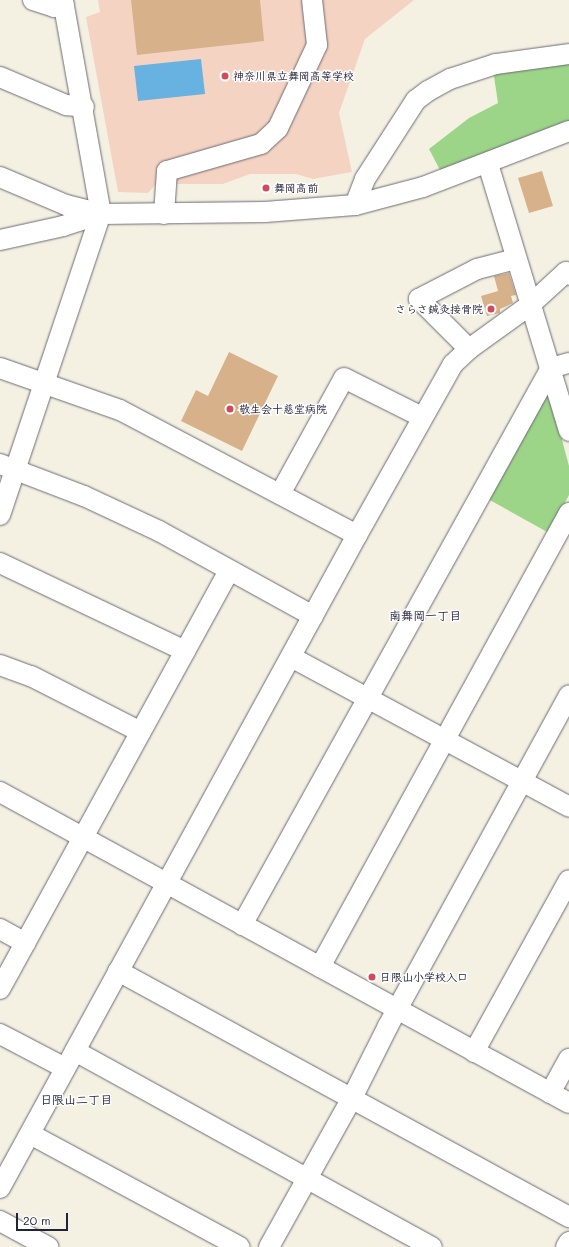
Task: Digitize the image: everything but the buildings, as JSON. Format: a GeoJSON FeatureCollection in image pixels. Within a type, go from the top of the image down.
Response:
{"type":"FeatureCollection","features":[{"type":"Feature","properties":{"kind":"street"},"geometry":{"type":"LineString","coordinates":[[0,515],[7,467],[45,383],[101,214],[84,108],[64,2],[54,7],[33,0]]}},
{"type":"Feature","properties":{"kind":"street"},"geometry":{"type":"LineString","coordinates":[[164,214],[167,171],[261,144],[278,128],[317,45],[312,0]]}},
{"type":"Feature","properties":{"kind":"street"},"geometry":{"type":"LineString","coordinates":[[355,204],[365,178],[416,100],[428,91],[450,79],[496,64],[569,54]]}},
{"type":"Feature","properties":{"kind":"street"},"geometry":{"type":"LineString","coordinates":[[0,76],[66,105],[84,108]]}},
{"type":"Feature","properties":{"kind":"street"},"geometry":{"type":"LineString","coordinates":[[0,177],[66,205],[101,214],[265,212],[355,204],[423,187],[488,164],[569,131]]}},
{"type":"Feature","properties":{"kind":"street"},"geometry":{"type":"LineString","coordinates":[[488,164],[530,306],[560,366],[569,431]]}},
{"type":"Feature","properties":{"kind":"street"},"geometry":{"type":"LineString","coordinates":[[0,240],[63,226],[101,214]]}},
{"type":"Feature","properties":{"kind":"street"},"geometry":{"type":"LineString","coordinates":[[469,349],[419,299],[477,269],[516,259]]}},
{"type":"Feature","properties":{"kind":"street"},"geometry":{"type":"LineString","coordinates":[[0,1188],[312,616],[453,364],[469,349],[530,306],[568,273]]}},
{"type":"Feature","properties":{"kind":"street"},"geometry":{"type":"LineString","coordinates":[[242,925],[368,700],[560,366]]}},
{"type":"Feature","properties":{"kind":"street"},"geometry":{"type":"LineString","coordinates":[[0,368],[120,410],[357,535]]}},
{"type":"Feature","properties":{"kind":"street"},"geometry":{"type":"LineString","coordinates":[[280,494],[344,378],[422,417]]}},
{"type":"Feature","properties":{"kind":"street"},"geometry":{"type":"LineString","coordinates":[[7,467],[84,496],[159,532],[312,616]]}},
{"type":"Feature","properties":{"kind":"street"},"geometry":{"type":"LineString","coordinates":[[320,967],[446,741],[569,513]]}},
{"type":"Feature","properties":{"kind":"street"},"geometry":{"type":"LineString","coordinates":[[0,563],[185,651]]}},
{"type":"Feature","properties":{"kind":"street"},"geometry":{"type":"LineString","coordinates":[[0,989],[84,839],[229,571]]}},
{"type":"Feature","properties":{"kind":"street"},"geometry":{"type":"LineString","coordinates":[[291,657],[368,700],[522,780],[569,807]]}},
{"type":"Feature","properties":{"kind":"street"},"geometry":{"type":"LineString","coordinates":[[0,665],[31,676],[141,732]]}},
{"type":"Feature","properties":{"kind":"street"},"geometry":{"type":"LineString","coordinates":[[269,1247],[308,1179],[569,695]]}},
{"type":"Feature","properties":{"kind":"street"},"geometry":{"type":"LineString","coordinates":[[0,792],[569,1103]]}},
{"type":"Feature","properties":{"kind":"street"},"geometry":{"type":"LineString","coordinates":[[474,1052],[569,880]]}},
{"type":"Feature","properties":{"kind":"street"},"geometry":{"type":"LineString","coordinates":[[0,929],[25,943]]}},
{"type":"Feature","properties":{"kind":"street"},"geometry":{"type":"LineString","coordinates":[[118,971],[569,1217]]}},
{"type":"Feature","properties":{"kind":"street"},"geometry":{"type":"LineString","coordinates":[[0,1034],[65,1068]]}},
{"type":"Feature","properties":{"kind":"street"},"geometry":{"type":"LineString","coordinates":[[75,1051],[432,1247]]}},
{"type":"Feature","properties":{"kind":"street"},"geometry":{"type":"LineString","coordinates":[[550,1093],[569,1059]]}},
{"type":"Feature","properties":{"kind":"street"},"geometry":{"type":"LineString","coordinates":[[30,1134],[240,1247]]}},
{"type":"Feature","properties":{"kind":"street"},"geometry":{"type":"LineString","coordinates":[[0,1221],[48,1247]]}},
{"type":"Feature","properties":{"kind":"street"},"geometry":{"type":"LineString","coordinates":[[566,1247],[569,1242]]}},
{"type":"Feature","properties":{"kind":"shaded area","name":"神奈川県立舞岡高等学校"},"geometry":{"type":"Polygon","coordinates":[[[98,0],[414,0],[365,39],[339,113],[352,172],[313,179],[296,174],[250,174],[223,184],[156,184],[148,193],[118,192],[86,17],[100,12],[98,0]]]}},
{"type":"Feature","properties":{"kind":"green space"},"geometry":{"type":"Polygon","coordinates":[[[569,60],[569,121],[440,170],[429,149],[469,118],[498,103],[493,70],[569,60]]]}},
{"type":"Feature","properties":{"kind":"green space"},"geometry":{"type":"Polygon","coordinates":[[[549,391],[569,466],[569,495],[549,533],[488,499],[549,391]]]}},
{"type":"Feature","properties":{"kind":"water"},"geometry":{"type":"Polygon","coordinates":[[[201,59],[205,94],[138,101],[134,66],[201,59]]]}},
{"type":"Feature","properties":{"kind":"place","name":"神奈川県立舞岡高等学校"},"geometry":{"type":"Point","coordinates":[225,76]}},
{"type":"Feature","properties":{"kind":"place","name":"舞岡高前"},"geometry":{"type":"Point","coordinates":[266,188]}},
{"type":"Feature","properties":{"kind":"place","name":"さらさ鍼灸接骨院"},"geometry":{"type":"Point","coordinates":[491,309]}},
{"type":"Feature","properties":{"kind":"place","name":"敬生会十慈堂病院"},"geometry":{"type":"Point","coordinates":[230,409]}},
{"type":"Feature","properties":{"kind":"place","name":"日限山小学校入口"},"geometry":{"type":"Point","coordinates":[372,977]}},
{"type":"Feature","properties":{"kind":"district","name":"南舞岡一丁目"},"geometry":{"type":"Point","coordinates":[425,616]}},
{"type":"Feature","properties":{"kind":"district","name":"日限山二丁目"},"geometry":{"type":"Point","coordinates":[76,1100]}}]}
